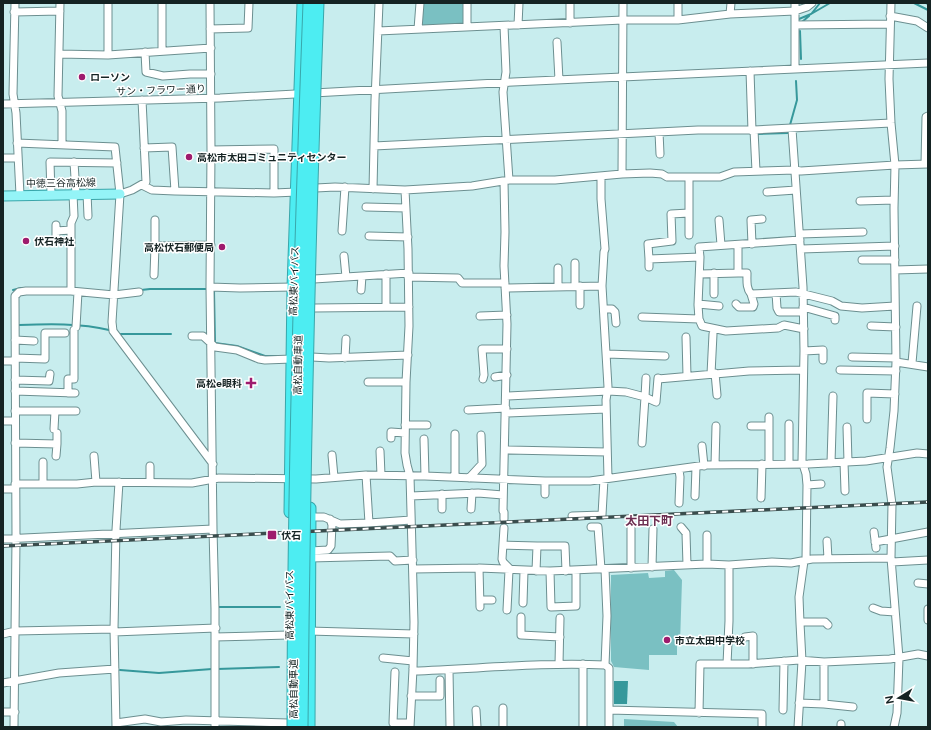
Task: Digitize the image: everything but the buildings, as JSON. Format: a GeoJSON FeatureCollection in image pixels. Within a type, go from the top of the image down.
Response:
{"type":"FeatureCollection","features":[{"type":"Feature","properties":{"kind":"highway","name":"高松東バイパス"},"geometry":{"type":"LineString","coordinates":[[290,726],[288,635],[293,288],[303,3]]}},
{"type":"Feature","properties":{"kind":"highway","name":"高松自動車道"},"geometry":{"type":"LineString","coordinates":[[290,726],[300,280],[309,3]]}},
{"type":"Feature","properties":{"kind":"highway","name":"高松自動車道"},"geometry":{"type":"LineString","coordinates":[[302,727],[307,366],[318,3]]}},
{"type":"Feature","properties":{"kind":"highway","name":"高松東バイパス"},"geometry":{"type":"LineString","coordinates":[[309,727],[312,357],[316,188],[323,3]]}},
{"type":"Feature","properties":{"kind":"main road","name":"中徳三谷高松線"},"geometry":{"type":"LineString","coordinates":[[3,196],[87,193],[120,194]]}},
{"type":"Feature","properties":{"kind":"street"},"geometry":{"type":"LineString","coordinates":[[15,3],[13,94],[16,113],[20,195]]}},
{"type":"Feature","properties":{"kind":"street"},"geometry":{"type":"LineString","coordinates":[[60,3],[58,96],[62,111],[62,145]]}},
{"type":"Feature","properties":{"kind":"street"},"geometry":{"type":"LineString","coordinates":[[108,3],[108,55]]}},
{"type":"Feature","properties":{"kind":"street"},"geometry":{"type":"LineString","coordinates":[[162,3],[162,51]]}},
{"type":"Feature","properties":{"kind":"street"},"geometry":{"type":"LineString","coordinates":[[210,3],[212,150],[210,287],[212,345],[213,529],[216,628],[215,724]]}},
{"type":"Feature","properties":{"kind":"street"},"geometry":{"type":"LineString","coordinates":[[210,29],[248,28],[249,3]]}},
{"type":"Feature","properties":{"kind":"street"},"geometry":{"type":"LineString","coordinates":[[373,189],[379,3]]}},
{"type":"Feature","properties":{"kind":"street"},"geometry":{"type":"LineString","coordinates":[[418,29],[420,3]]}},
{"type":"Feature","properties":{"kind":"street"},"geometry":{"type":"LineString","coordinates":[[467,3],[467,27]]}},
{"type":"Feature","properties":{"kind":"street"},"geometry":{"type":"LineString","coordinates":[[518,3],[518,24]]}},
{"type":"Feature","properties":{"kind":"street"},"geometry":{"type":"LineString","coordinates":[[570,3],[570,22]]}},
{"type":"Feature","properties":{"kind":"street"},"geometry":{"type":"LineString","coordinates":[[622,174],[624,3]]}},
{"type":"Feature","properties":{"kind":"street"},"geometry":{"type":"LineString","coordinates":[[678,3],[678,20]]}},
{"type":"Feature","properties":{"kind":"street"},"geometry":{"type":"LineString","coordinates":[[730,14],[731,3]]}},
{"type":"Feature","properties":{"kind":"street"},"geometry":{"type":"LineString","coordinates":[[795,3],[795,68]]}},
{"type":"Feature","properties":{"kind":"street"},"geometry":{"type":"LineString","coordinates":[[378,31],[623,20],[678,20],[730,14],[795,11],[807,7],[812,3]]}},
{"type":"Feature","properties":{"kind":"street"},"geometry":{"type":"LineString","coordinates":[[890,3],[891,122],[895,165],[896,371],[890,448],[887,467],[892,504],[891,539],[899,658],[897,713],[894,727]]}},
{"type":"Feature","properties":{"kind":"street"},"geometry":{"type":"LineString","coordinates":[[14,12],[60,12]]}},
{"type":"Feature","properties":{"kind":"street"},"geometry":{"type":"LineString","coordinates":[[890,16],[917,21],[928,28]]}},
{"type":"Feature","properties":{"kind":"street"},"geometry":{"type":"LineString","coordinates":[[795,26],[890,24]]}},
{"type":"Feature","properties":{"kind":"street"},"geometry":{"type":"LineString","coordinates":[[504,26],[506,72],[502,92],[506,140],[507,181],[505,285],[507,315],[507,375],[503,495],[504,519]]}},
{"type":"Feature","properties":{"kind":"street"},"geometry":{"type":"LineString","coordinates":[[557,42],[559,80]]}},
{"type":"Feature","properties":{"kind":"street"},"geometry":{"type":"LineString","coordinates":[[59,54],[108,55],[210,48]]}},
{"type":"Feature","properties":{"kind":"street"},"geometry":{"type":"LineString","coordinates":[[145,52],[146,72],[163,76],[211,74]]}},
{"type":"Feature","properties":{"kind":"street","name":"サン・フラワー通り"},"geometry":{"type":"LineString","coordinates":[[3,104],[211,98],[504,82],[928,63]]}},
{"type":"Feature","properties":{"kind":"street"},"geometry":{"type":"LineString","coordinates":[[750,71],[756,171]]}},
{"type":"Feature","properties":{"kind":"street"},"geometry":{"type":"LineString","coordinates":[[120,194],[142,185],[146,180],[142,100]]}},
{"type":"Feature","properties":{"kind":"street"},"geometry":{"type":"LineString","coordinates":[[316,188],[345,187],[405,190],[472,186],[507,181],[601,177],[622,174],[650,173],[662,174],[666,177],[720,177],[734,172],[801,171],[926,164],[926,117],[928,116]]}},
{"type":"Feature","properties":{"kind":"street"},"geometry":{"type":"LineString","coordinates":[[374,146],[698,130],[753,131],[891,122]]}},
{"type":"Feature","properties":{"kind":"street"},"geometry":{"type":"LineString","coordinates":[[792,129],[803,294],[804,351],[802,461],[804,464],[807,485],[805,560],[798,598],[802,661],[798,727]]}},
{"type":"Feature","properties":{"kind":"street"},"geometry":{"type":"LineString","coordinates":[[659,132],[660,154]]}},
{"type":"Feature","properties":{"kind":"street"},"geometry":{"type":"LineString","coordinates":[[17,143],[115,146],[120,194],[112,322],[113,330],[213,464]]}},
{"type":"Feature","properties":{"kind":"street"},"geometry":{"type":"LineString","coordinates":[[144,148],[172,147],[175,191]]}},
{"type":"Feature","properties":{"kind":"street"},"geometry":{"type":"LineString","coordinates":[[212,150],[274,150],[274,193]]}},
{"type":"Feature","properties":{"kind":"street"},"geometry":{"type":"LineString","coordinates":[[3,158],[18,158]]}},
{"type":"Feature","properties":{"kind":"street"},"geometry":{"type":"LineString","coordinates":[[51,194],[50,162],[117,163]]}},
{"type":"Feature","properties":{"kind":"street"},"geometry":{"type":"LineString","coordinates":[[15,391],[72,393],[68,378],[74,379],[75,329],[71,223],[74,216],[74,162]]}},
{"type":"Feature","properties":{"kind":"street"},"geometry":{"type":"LineString","coordinates":[[572,516],[602,514],[606,479],[606,400],[608,387],[602,286],[605,249],[601,177]]}},
{"type":"Feature","properties":{"kind":"street"},"geometry":{"type":"LineString","coordinates":[[688,177],[689,235]]}},
{"type":"Feature","properties":{"kind":"street"},"geometry":{"type":"LineString","coordinates":[[142,185],[152,190],[274,193],[297,192]]}},
{"type":"Feature","properties":{"kind":"street"},"geometry":{"type":"LineString","coordinates":[[342,231],[345,187]]}},
{"type":"Feature","properties":{"kind":"street"},"geometry":{"type":"LineString","coordinates":[[395,672],[393,723],[410,725],[414,634],[411,496],[410,476],[407,465],[405,429],[409,307],[408,237],[405,190]]}},
{"type":"Feature","properties":{"kind":"street"},"geometry":{"type":"LineString","coordinates":[[767,192],[796,190]]}},
{"type":"Feature","properties":{"kind":"street"},"geometry":{"type":"LineString","coordinates":[[87,193],[88,216]]}},
{"type":"Feature","properties":{"kind":"street"},"geometry":{"type":"LineString","coordinates":[[860,201],[894,200]]}},
{"type":"Feature","properties":{"kind":"street"},"geometry":{"type":"LineString","coordinates":[[366,207],[406,208]]}},
{"type":"Feature","properties":{"kind":"street"},"geometry":{"type":"LineString","coordinates":[[649,267],[648,244],[672,241],[672,214],[689,213]]}},
{"type":"Feature","properties":{"kind":"street"},"geometry":{"type":"LineString","coordinates":[[752,244],[751,220],[762,219]]}},
{"type":"Feature","properties":{"kind":"street"},"geometry":{"type":"LineString","coordinates":[[154,276],[155,220]]}},
{"type":"Feature","properties":{"kind":"street"},"geometry":{"type":"LineString","coordinates":[[720,220],[721,245]]}},
{"type":"Feature","properties":{"kind":"street"},"geometry":{"type":"LineString","coordinates":[[56,240],[56,228],[71,230]]}},
{"type":"Feature","properties":{"kind":"street"},"geometry":{"type":"LineString","coordinates":[[804,329],[784,325],[778,328],[726,331],[702,326],[699,319],[698,304],[700,247],[752,244],[863,232]]}},
{"type":"Feature","properties":{"kind":"street"},"geometry":{"type":"LineString","coordinates":[[370,236],[408,237]]}},
{"type":"Feature","properties":{"kind":"street"},"geometry":{"type":"LineString","coordinates":[[155,246],[211,245]]}},
{"type":"Feature","properties":{"kind":"street"},"geometry":{"type":"LineString","coordinates":[[738,245],[738,273]]}},
{"type":"Feature","properties":{"kind":"street"},"geometry":{"type":"LineString","coordinates":[[801,249],[895,246]]}},
{"type":"Feature","properties":{"kind":"street"},"geometry":{"type":"LineString","coordinates":[[344,256],[346,277]]}},
{"type":"Feature","properties":{"kind":"street"},"geometry":{"type":"LineString","coordinates":[[649,259],[700,257]]}},
{"type":"Feature","properties":{"kind":"street"},"geometry":{"type":"LineString","coordinates":[[862,260],[895,260]]}},
{"type":"Feature","properties":{"kind":"street"},"geometry":{"type":"LineString","coordinates":[[575,263],[580,305]]}},
{"type":"Feature","properties":{"kind":"street"},"geometry":{"type":"LineString","coordinates":[[558,268],[558,286]]}},
{"type":"Feature","properties":{"kind":"street"},"geometry":{"type":"LineString","coordinates":[[895,270],[928,269]]}},
{"type":"Feature","properties":{"kind":"street"},"geometry":{"type":"LineString","coordinates":[[714,273],[714,294]]}},
{"type":"Feature","properties":{"kind":"street"},"geometry":{"type":"LineString","coordinates":[[700,274],[747,273],[748,290],[752,294],[754,304],[753,307],[739,307],[736,304]]}},
{"type":"Feature","properties":{"kind":"street"},"geometry":{"type":"LineString","coordinates":[[314,278],[386,274],[458,278],[462,283],[602,286]]}},
{"type":"Feature","properties":{"kind":"street"},"geometry":{"type":"LineString","coordinates":[[386,274],[386,307]]}},
{"type":"Feature","properties":{"kind":"street"},"geometry":{"type":"LineString","coordinates":[[361,290],[362,276]]}},
{"type":"Feature","properties":{"kind":"street"},"geometry":{"type":"LineString","coordinates":[[210,287],[293,288]]}},
{"type":"Feature","properties":{"kind":"street"},"geometry":{"type":"LineString","coordinates":[[14,727],[16,539],[14,298],[19,292],[26,291],[114,295],[139,292]]}},
{"type":"Feature","properties":{"kind":"street"},"geometry":{"type":"LineString","coordinates":[[752,294],[796,292],[832,301],[841,306],[862,308],[895,306]]}},
{"type":"Feature","properties":{"kind":"street"},"geometry":{"type":"LineString","coordinates":[[776,293],[777,308],[781,322]]}},
{"type":"Feature","properties":{"kind":"street"},"geometry":{"type":"LineString","coordinates":[[698,304],[719,306]]}},
{"type":"Feature","properties":{"kind":"street"},"geometry":{"type":"LineString","coordinates":[[912,364],[917,306]]}},
{"type":"Feature","properties":{"kind":"street"},"geometry":{"type":"LineString","coordinates":[[314,308],[409,307]]}},
{"type":"Feature","properties":{"kind":"street"},"geometry":{"type":"LineString","coordinates":[[604,309],[612,309],[615,312],[616,323]]}},
{"type":"Feature","properties":{"kind":"street"},"geometry":{"type":"LineString","coordinates":[[779,312],[803,310],[834,316],[835,320]]}},
{"type":"Feature","properties":{"kind":"street"},"geometry":{"type":"LineString","coordinates":[[480,316],[507,315]]}},
{"type":"Feature","properties":{"kind":"street"},"geometry":{"type":"LineString","coordinates":[[642,317],[699,319]]}},
{"type":"Feature","properties":{"kind":"street"},"geometry":{"type":"LineString","coordinates":[[871,326],[896,327]]}},
{"type":"Feature","properties":{"kind":"street"},"geometry":{"type":"LineString","coordinates":[[3,362],[45,359],[45,333],[65,333]]}},
{"type":"Feature","properties":{"kind":"street"},"geometry":{"type":"LineString","coordinates":[[713,334],[713,374],[717,395]]}},
{"type":"Feature","properties":{"kind":"street"},"geometry":{"type":"LineString","coordinates":[[192,336],[203,336],[215,347],[237,350],[259,359],[292,359]]}},
{"type":"Feature","properties":{"kind":"street"},"geometry":{"type":"LineString","coordinates":[[686,337],[687,376]]}},
{"type":"Feature","properties":{"kind":"street"},"geometry":{"type":"LineString","coordinates":[[345,358],[346,339]]}},
{"type":"Feature","properties":{"kind":"street"},"geometry":{"type":"LineString","coordinates":[[15,340],[34,341]]}},
{"type":"Feature","properties":{"kind":"street"},"geometry":{"type":"LineString","coordinates":[[482,379],[484,375],[482,349],[507,349]]}},
{"type":"Feature","properties":{"kind":"street"},"geometry":{"type":"LineString","coordinates":[[804,351],[823,350],[823,360]]}},
{"type":"Feature","properties":{"kind":"street"},"geometry":{"type":"LineString","coordinates":[[607,354],[665,356]]}},
{"type":"Feature","properties":{"kind":"street"},"geometry":{"type":"LineString","coordinates":[[312,357],[345,358],[408,355]]}},
{"type":"Feature","properties":{"kind":"street"},"geometry":{"type":"LineString","coordinates":[[852,357],[896,360],[928,367]]}},
{"type":"Feature","properties":{"kind":"street"},"geometry":{"type":"LineString","coordinates":[[506,396],[608,391],[626,392],[645,397],[656,402],[658,378],[803,370]]}},
{"type":"Feature","properties":{"kind":"street"},"geometry":{"type":"LineString","coordinates":[[840,370],[896,371]]}},
{"type":"Feature","properties":{"kind":"street"},"geometry":{"type":"LineString","coordinates":[[15,380],[49,381],[50,374]]}},
{"type":"Feature","properties":{"kind":"street"},"geometry":{"type":"LineString","coordinates":[[496,376],[507,375]]}},
{"type":"Feature","properties":{"kind":"street"},"geometry":{"type":"LineString","coordinates":[[642,443],[646,378]]}},
{"type":"Feature","properties":{"kind":"street"},"geometry":{"type":"LineString","coordinates":[[368,382],[406,382]]}},
{"type":"Feature","properties":{"kind":"street"},"geometry":{"type":"LineString","coordinates":[[867,419],[868,393],[895,394]]}},
{"type":"Feature","properties":{"kind":"street"},"geometry":{"type":"LineString","coordinates":[[831,463],[833,396]]}},
{"type":"Feature","properties":{"kind":"street"},"geometry":{"type":"LineString","coordinates":[[468,410],[506,411],[606,409]]}},
{"type":"Feature","properties":{"kind":"street"},"geometry":{"type":"LineString","coordinates":[[15,411],[76,412]]}},
{"type":"Feature","properties":{"kind":"street"},"geometry":{"type":"LineString","coordinates":[[55,411],[57,444],[56,456]]}},
{"type":"Feature","properties":{"kind":"street"},"geometry":{"type":"LineString","coordinates":[[761,498],[769,417]]}},
{"type":"Feature","properties":{"kind":"street"},"geometry":{"type":"LineString","coordinates":[[3,421],[15,421]]}},
{"type":"Feature","properties":{"kind":"street"},"geometry":{"type":"LineString","coordinates":[[789,424],[789,464]]}},
{"type":"Feature","properties":{"kind":"street"},"geometry":{"type":"LineString","coordinates":[[391,438],[391,432],[427,425]]}},
{"type":"Feature","properties":{"kind":"street"},"geometry":{"type":"LineString","coordinates":[[716,426],[716,465]]}},
{"type":"Feature","properties":{"kind":"street"},"geometry":{"type":"LineString","coordinates":[[751,426],[769,426]]}},
{"type":"Feature","properties":{"kind":"street"},"geometry":{"type":"LineString","coordinates":[[845,491],[847,427]]}},
{"type":"Feature","properties":{"kind":"street"},"geometry":{"type":"LineString","coordinates":[[454,434],[455,477]]}},
{"type":"Feature","properties":{"kind":"street"},"geometry":{"type":"LineString","coordinates":[[469,478],[482,464],[481,434]]}},
{"type":"Feature","properties":{"kind":"street"},"geometry":{"type":"LineString","coordinates":[[425,476],[426,442]]}},
{"type":"Feature","properties":{"kind":"street"},"geometry":{"type":"LineString","coordinates":[[15,443],[57,444]]}},
{"type":"Feature","properties":{"kind":"street"},"geometry":{"type":"LineString","coordinates":[[695,496],[702,446]]}},
{"type":"Feature","properties":{"kind":"street"},"geometry":{"type":"LineString","coordinates":[[505,450],[607,452]]}},
{"type":"Feature","properties":{"kind":"street"},"geometry":{"type":"LineString","coordinates":[[380,451],[381,475]]}},
{"type":"Feature","properties":{"kind":"street"},"geometry":{"type":"LineString","coordinates":[[3,489],[15,486],[43,484],[77,484],[96,482],[192,483],[219,478],[310,479],[366,475],[545,481],[590,481],[700,466],[831,463],[866,461],[917,453],[928,454]]}},
{"type":"Feature","properties":{"kind":"street"},"geometry":{"type":"LineString","coordinates":[[332,455],[334,477]]}},
{"type":"Feature","properties":{"kind":"street"},"geometry":{"type":"LineString","coordinates":[[94,456],[96,482]]}},
{"type":"Feature","properties":{"kind":"street"},"geometry":{"type":"LineString","coordinates":[[43,462],[43,484]]}},
{"type":"Feature","properties":{"kind":"street"},"geometry":{"type":"LineString","coordinates":[[150,466],[150,482]]}},
{"type":"Feature","properties":{"kind":"street"},"geometry":{"type":"LineString","coordinates":[[679,470],[679,503]]}},
{"type":"Feature","properties":{"kind":"street"},"geometry":{"type":"LineString","coordinates":[[366,475],[369,523]]}},
{"type":"Feature","properties":{"kind":"street"},"geometry":{"type":"LineString","coordinates":[[545,481],[545,494]]}},
{"type":"Feature","properties":{"kind":"street"},"geometry":{"type":"LineString","coordinates":[[119,482],[116,534],[114,631],[116,725],[145,720],[161,722],[181,720],[215,724],[290,726]]}},
{"type":"Feature","properties":{"kind":"street"},"geometry":{"type":"LineString","coordinates":[[807,485],[821,484]]}},
{"type":"Feature","properties":{"kind":"street"},"geometry":{"type":"LineString","coordinates":[[411,496],[472,493],[503,495]]}},
{"type":"Feature","properties":{"kind":"street"},"geometry":{"type":"LineString","coordinates":[[471,509],[472,493]]}},
{"type":"Feature","properties":{"kind":"street"},"geometry":{"type":"LineString","coordinates":[[442,494],[442,509]]}},
{"type":"Feature","properties":{"kind":"street"},"geometry":{"type":"LineString","coordinates":[[310,517],[324,517],[340,524],[411,520]]}},
{"type":"Feature","properties":{"kind":"street"},"geometry":{"type":"LineString","coordinates":[[310,554],[328,550],[331,546],[332,525],[330,519]]}},
{"type":"Feature","properties":{"kind":"street"},"geometry":{"type":"LineString","coordinates":[[631,526],[631,568]]}},
{"type":"Feature","properties":{"kind":"street"},"geometry":{"type":"LineString","coordinates":[[591,527],[598,527],[603,569],[607,616],[605,665]]}},
{"type":"Feature","properties":{"kind":"street"},"geometry":{"type":"LineString","coordinates":[[681,527],[686,533],[687,565]]}},
{"type":"Feature","properties":{"kind":"street"},"geometry":{"type":"LineString","coordinates":[[504,528],[502,559],[510,570],[507,610]]}},
{"type":"Feature","properties":{"kind":"street"},"geometry":{"type":"LineString","coordinates":[[3,539],[213,529]]}},
{"type":"Feature","properties":{"kind":"street"},"geometry":{"type":"LineString","coordinates":[[652,568],[653,529]]}},
{"type":"Feature","properties":{"kind":"street"},"geometry":{"type":"LineString","coordinates":[[874,532],[876,545],[891,539],[928,532]]}},
{"type":"Feature","properties":{"kind":"street"},"geometry":{"type":"LineString","coordinates":[[707,535],[707,564]]}},
{"type":"Feature","properties":{"kind":"street"},"geometry":{"type":"LineString","coordinates":[[827,541],[828,559]]}},
{"type":"Feature","properties":{"kind":"street"},"geometry":{"type":"LineString","coordinates":[[503,545],[565,546],[566,571]]}},
{"type":"Feature","properties":{"kind":"street"},"geometry":{"type":"LineString","coordinates":[[536,571],[537,546]]}},
{"type":"Feature","properties":{"kind":"street"},"geometry":{"type":"LineString","coordinates":[[310,554],[390,556],[395,561],[413,560]]}},
{"type":"Feature","properties":{"kind":"street"},"geometry":{"type":"LineString","coordinates":[[413,569],[479,568],[524,571],[566,571],[652,568],[707,564],[729,565],[772,562],[791,563],[812,559],[928,560]]}},
{"type":"Feature","properties":{"kind":"street"},"geometry":{"type":"LineString","coordinates":[[727,664],[729,565]]}},
{"type":"Feature","properties":{"kind":"street"},"geometry":{"type":"LineString","coordinates":[[479,568],[480,603],[492,600]]}},
{"type":"Feature","properties":{"kind":"street"},"geometry":{"type":"LineString","coordinates":[[550,571],[551,607],[576,606],[576,570]]}},
{"type":"Feature","properties":{"kind":"street"},"geometry":{"type":"LineString","coordinates":[[523,602],[524,571]]}},
{"type":"Feature","properties":{"kind":"street"},"geometry":{"type":"LineString","coordinates":[[918,583],[928,584]]}},
{"type":"Feature","properties":{"kind":"street"},"geometry":{"type":"LineString","coordinates":[[873,608],[881,611],[895,612]]}},
{"type":"Feature","properties":{"kind":"street"},"geometry":{"type":"LineString","coordinates":[[928,609],[928,620]]}},
{"type":"Feature","properties":{"kind":"street"},"geometry":{"type":"LineString","coordinates":[[521,617],[521,635],[560,637]]}},
{"type":"Feature","properties":{"kind":"street"},"geometry":{"type":"LineString","coordinates":[[559,664],[560,618]]}},
{"type":"Feature","properties":{"kind":"street"},"geometry":{"type":"LineString","coordinates":[[800,623],[825,622],[828,625]]}},
{"type":"Feature","properties":{"kind":"street"},"geometry":{"type":"LineString","coordinates":[[3,634],[15,631],[114,631],[216,628]]}},
{"type":"Feature","properties":{"kind":"street"},"geometry":{"type":"LineString","coordinates":[[309,631],[414,634]]}},
{"type":"Feature","properties":{"kind":"street"},"geometry":{"type":"LineString","coordinates":[[216,637],[288,635]]}},
{"type":"Feature","properties":{"kind":"street"},"geometry":{"type":"LineString","coordinates":[[745,637],[753,636],[753,664]]}},
{"type":"Feature","properties":{"kind":"street"},"geometry":{"type":"LineString","coordinates":[[699,713],[700,664],[753,664],[784,661],[824,662],[890,659],[918,654],[928,656]]}},
{"type":"Feature","properties":{"kind":"street"},"geometry":{"type":"LineString","coordinates":[[383,658],[413,661]]}},
{"type":"Feature","properties":{"kind":"street"},"geometry":{"type":"LineString","coordinates":[[783,710],[784,661]]}},
{"type":"Feature","properties":{"kind":"street"},"geometry":{"type":"LineString","coordinates":[[824,662],[824,704]]}},
{"type":"Feature","properties":{"kind":"street"},"geometry":{"type":"LineString","coordinates":[[413,671],[538,664],[605,665],[609,668],[609,727]]}},
{"type":"Feature","properties":{"kind":"street"},"geometry":{"type":"LineString","coordinates":[[583,664],[583,727]]}},
{"type":"Feature","properties":{"kind":"street"},"geometry":{"type":"LineString","coordinates":[[3,683],[59,673],[115,669]]}},
{"type":"Feature","properties":{"kind":"street"},"geometry":{"type":"LineString","coordinates":[[449,670],[450,727]]}},
{"type":"Feature","properties":{"kind":"street"},"geometry":{"type":"LineString","coordinates":[[411,696],[440,696],[440,680]]}},
{"type":"Feature","properties":{"kind":"street"},"geometry":{"type":"LineString","coordinates":[[799,703],[852,707]]}},
{"type":"Feature","properties":{"kind":"street"},"geometry":{"type":"LineString","coordinates":[[503,708],[503,727]]}},
{"type":"Feature","properties":{"kind":"street"},"geometry":{"type":"LineString","coordinates":[[476,710],[477,727]]}},
{"type":"Feature","properties":{"kind":"street"},"geometry":{"type":"LineString","coordinates":[[609,710],[762,714],[762,727]]}},
{"type":"Feature","properties":{"kind":"street"},"geometry":{"type":"LineString","coordinates":[[3,712],[15,712]]}},
{"type":"Feature","properties":{"kind":"shaded area"},"geometry":{"type":"Polygon","coordinates":[[[423,3],[465,3],[465,26],[422,26],[423,3]]]}},
{"type":"Feature","properties":{"kind":"shaded area"},"geometry":{"type":"Polygon","coordinates":[[[674,570],[682,580],[680,644],[677,644],[677,655],[649,655],[649,670],[614,667],[611,661],[611,575],[648,573],[649,578],[665,577],[665,571],[674,570]]]}},
{"type":"Feature","properties":{"kind":"shaded area"},"geometry":{"type":"Polygon","coordinates":[[[614,681],[628,681],[627,704],[614,704],[614,681]]]}},
{"type":"Feature","properties":{"kind":"shaded area"},"geometry":{"type":"Polygon","coordinates":[[[624,719],[674,722],[678,727],[624,727],[624,719]]]}},
{"type":"Feature","properties":{"kind":"waterway"},"geometry":{"type":"LineString","coordinates":[[812,13],[820,3]]}},
{"type":"Feature","properties":{"kind":"waterway"},"geometry":{"type":"LineString","coordinates":[[799,19],[830,3]]}},
{"type":"Feature","properties":{"kind":"waterway"},"geometry":{"type":"LineString","coordinates":[[914,3],[928,10]]}},
{"type":"Feature","properties":{"kind":"waterway"},"geometry":{"type":"LineString","coordinates":[[802,22],[809,16]]}},
{"type":"Feature","properties":{"kind":"waterway"},"geometry":{"type":"LineString","coordinates":[[800,31],[801,59]]}},
{"type":"Feature","properties":{"kind":"waterway"},"geometry":{"type":"LineString","coordinates":[[790,125],[797,100],[796,81]]}},
{"type":"Feature","properties":{"kind":"waterway"},"geometry":{"type":"LineString","coordinates":[[758,134],[788,133],[788,131]]}},
{"type":"Feature","properties":{"kind":"waterway"},"geometry":{"type":"LineString","coordinates":[[141,290],[207,289],[207,287]]}},
{"type":"Feature","properties":{"kind":"waterway"},"geometry":{"type":"LineString","coordinates":[[13,290],[21,288]]}},
{"type":"Feature","properties":{"kind":"waterway"},"geometry":{"type":"LineString","coordinates":[[214,291],[215,343],[237,346],[265,356],[282,356]]}},
{"type":"Feature","properties":{"kind":"waterway"},"geometry":{"type":"LineString","coordinates":[[19,325],[76,325],[109,330]]}},
{"type":"Feature","properties":{"kind":"waterway"},"geometry":{"type":"LineString","coordinates":[[120,334],[171,334]]}},
{"type":"Feature","properties":{"kind":"waterway"},"geometry":{"type":"LineString","coordinates":[[217,607],[280,607]]}},
{"type":"Feature","properties":{"kind":"waterway"},"geometry":{"type":"LineString","coordinates":[[217,669],[279,667]]}},
{"type":"Feature","properties":{"kind":"waterway"},"geometry":{"type":"LineString","coordinates":[[120,670],[159,673],[212,669]]}},
{"type":"Feature","properties":{"kind":"railway"},"geometry":{"type":"LineString","coordinates":[[3,546],[928,502]]}},
{"type":"Feature","properties":{"kind":"place","name":"ローソン"},"geometry":{"type":"Point","coordinates":[82,77]}},
{"type":"Feature","properties":{"kind":"place","name":"高松市太田コミュニティセンター"},"geometry":{"type":"Point","coordinates":[189,157]}},
{"type":"Feature","properties":{"kind":"place","name":"伏石神社"},"geometry":{"type":"Point","coordinates":[26,241]}},
{"type":"Feature","properties":{"kind":"place","name":"高松伏石郵便局"},"geometry":{"type":"Point","coordinates":[222,247]}},
{"type":"Feature","properties":{"kind":"place","name":"高松e眼科"},"geometry":{"type":"Point","coordinates":[251,383]}},
{"type":"Feature","properties":{"kind":"place","name":"伏石"},"geometry":{"type":"Point","coordinates":[272,535]}},
{"type":"Feature","properties":{"kind":"place","name":"市立太田中学校"},"geometry":{"type":"Point","coordinates":[667,640]}},
{"type":"Feature","properties":{"kind":"district","name":"太田下町"},"geometry":{"type":"Point","coordinates":[649,521]}}]}
